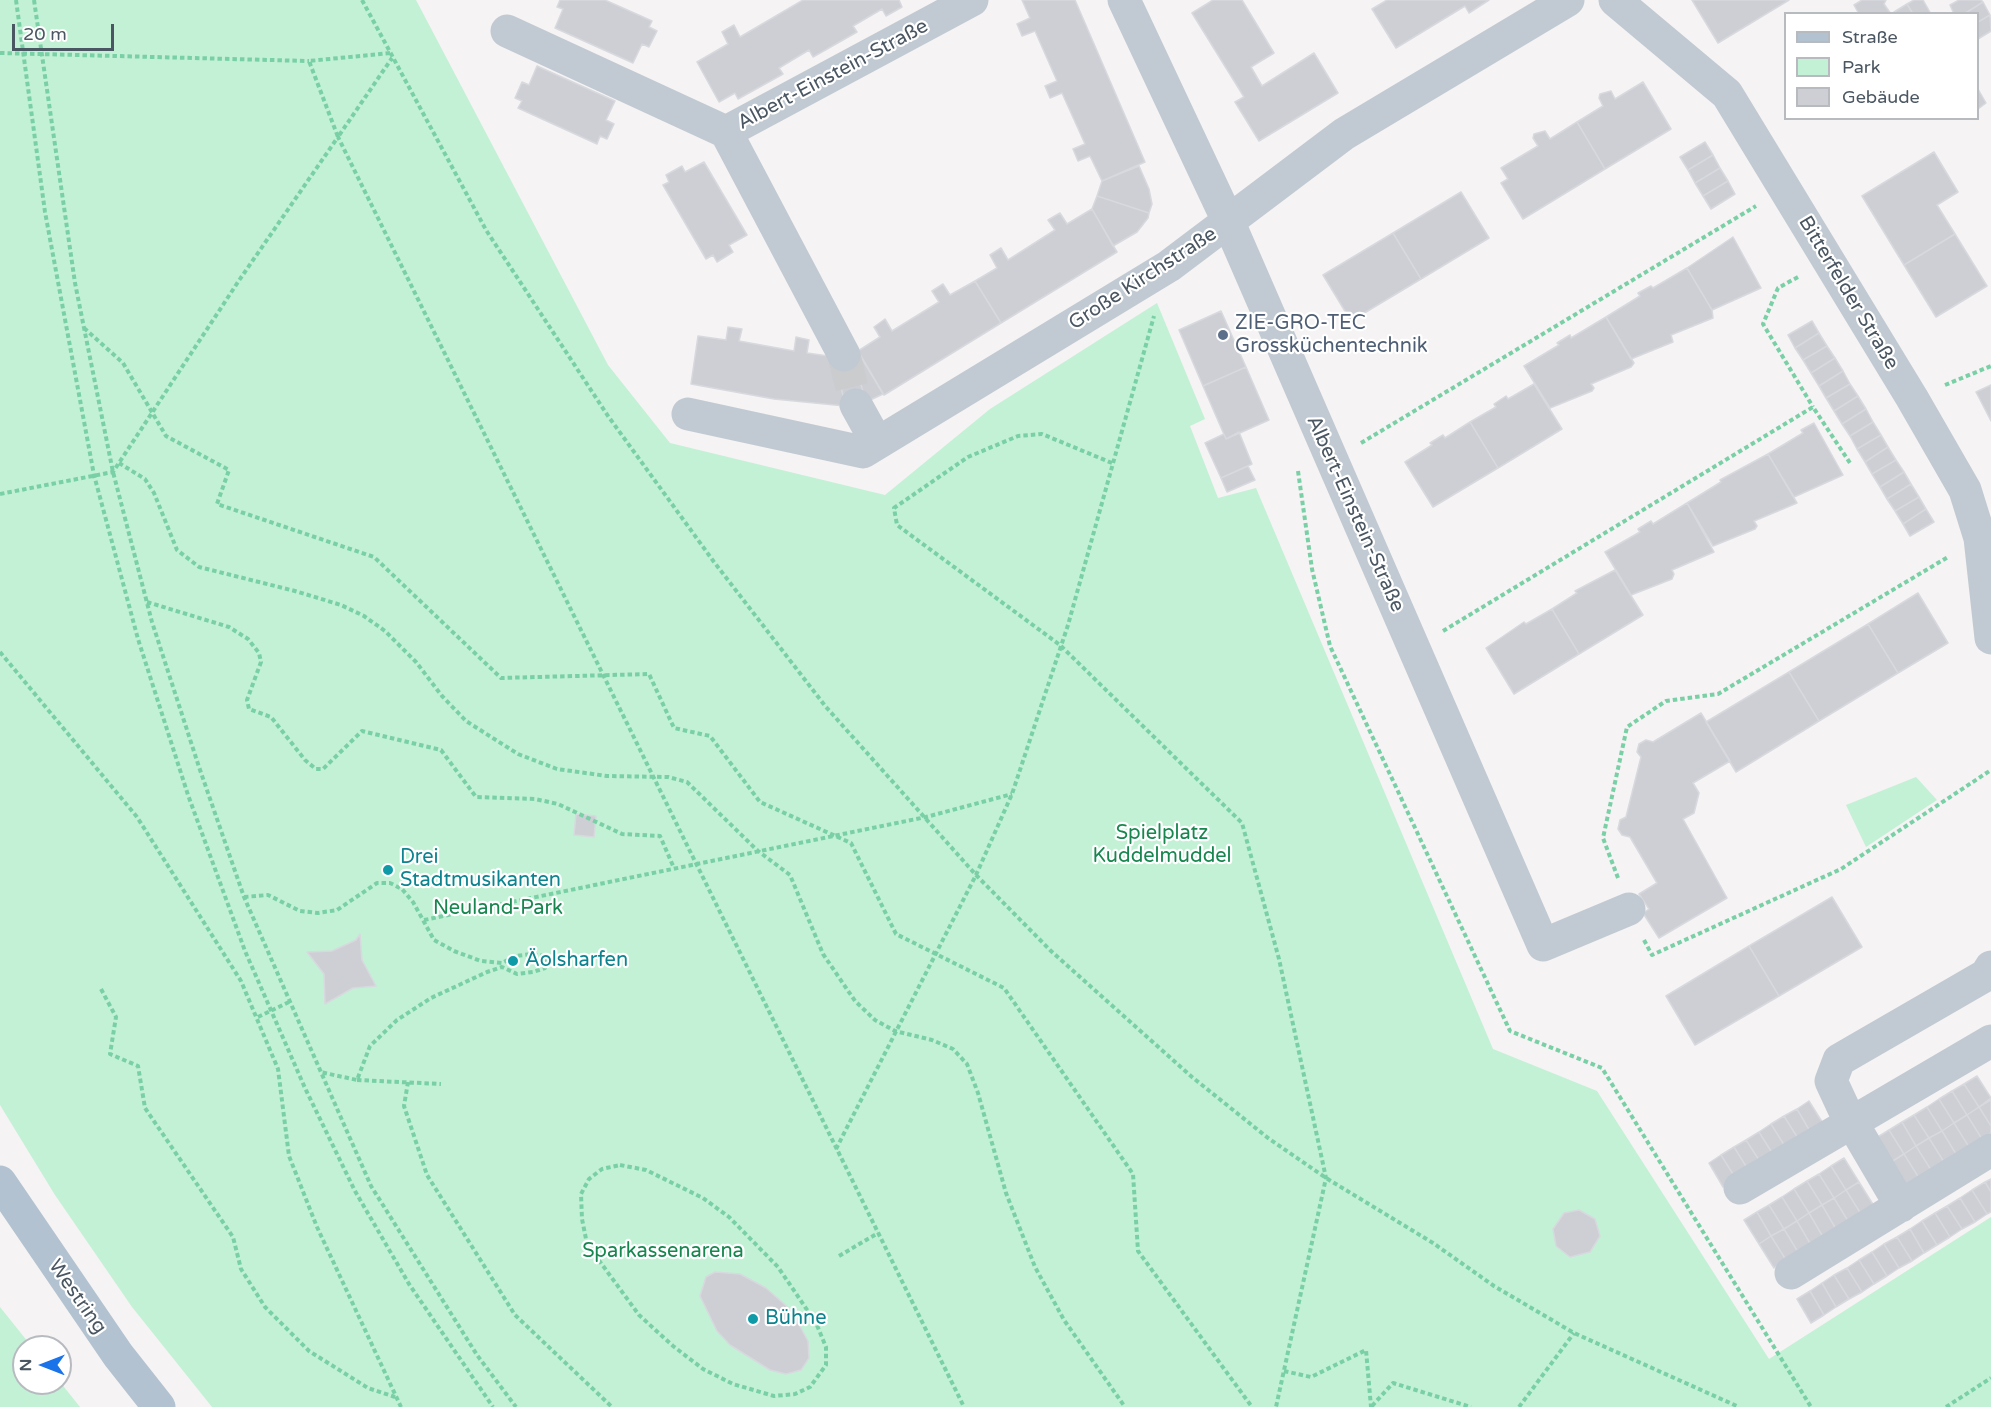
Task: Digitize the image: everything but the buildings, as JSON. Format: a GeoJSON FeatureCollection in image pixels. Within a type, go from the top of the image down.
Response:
{"type":"FeatureCollection","features":[{"type":"Feature","properties":{"kind":"main road","name":"Westring"},"geometry":{"type":"LineString","coordinates":[[0,1182],[100,1329],[159,1407]]}},
{"type":"Feature","properties":{"kind":"street","name":"Albert-Einstein-Straße"},"geometry":{"type":"LineString","coordinates":[[726,132],[972,0]]}},
{"type":"Feature","properties":{"kind":"street","name":"Albert-Einstein-Straße"},"geometry":{"type":"LineString","coordinates":[[1124,0],[1229,223],[1543,945],[1629,909]]}},
{"type":"Feature","properties":{"kind":"street","name":"Große Kirchstraße"},"geometry":{"type":"LineString","coordinates":[[688,414],[863,452],[1169,266],[1229,223],[1344,134],[1568,0]]}},
{"type":"Feature","properties":{"kind":"street","name":"Bitterfelder Straße"},"geometry":{"type":"LineString","coordinates":[[1615,0],[1727,94],[1912,398],[1965,490],[1980,538],[1991,638]]}},
{"type":"Feature","properties":{"kind":"street","name":"Albert-Einstein-Straße"},"geometry":{"type":"LineString","coordinates":[[507,31],[726,132],[844,355]]}},
{"type":"Feature","properties":{"kind":"street"},"geometry":{"type":"LineString","coordinates":[[856,405],[877,443]]}},
{"type":"Feature","properties":{"kind":"street"},"geometry":{"type":"LineString","coordinates":[[1901,1206],[1831,1081],[1839,1060],[1986,975],[1991,967]]}},
{"type":"Feature","properties":{"kind":"street"},"geometry":{"type":"LineString","coordinates":[[1740,1188],[1990,1043]]}},
{"type":"Feature","properties":{"kind":"street"},"geometry":{"type":"LineString","coordinates":[[1791,1273],[1991,1150]]}},
{"type":"Feature","properties":{"kind":"path"},"geometry":{"type":"LineString","coordinates":[[16,0],[45,213],[94,475],[138,639],[188,795],[245,951],[273,1010],[305,1088],[355,1191],[409,1284],[460,1363],[493,1407]]}},
{"type":"Feature","properties":{"kind":"path"},"geometry":{"type":"LineString","coordinates":[[34,0],[40,54],[84,328],[113,472],[147,602],[199,767],[244,897],[371,1186],[477,1355],[516,1407]]}},
{"type":"Feature","properties":{"kind":"path"},"geometry":{"type":"LineString","coordinates":[[362,0],[486,230],[608,416],[714,562],[826,706],[976,875],[1051,951],[1192,1077],[1268,1138],[1326,1178],[1433,1243],[1494,1286],[1574,1333],[1739,1407]]}},
{"type":"Feature","properties":{"kind":"path"},"geometry":{"type":"LineString","coordinates":[[0,53],[309,60],[391,56]]}},
{"type":"Feature","properties":{"kind":"path"},"geometry":{"type":"LineString","coordinates":[[0,494],[113,472],[391,56]]}},
{"type":"Feature","properties":{"kind":"path"},"geometry":{"type":"LineString","coordinates":[[309,60],[338,137],[964,1407]]}},
{"type":"Feature","properties":{"kind":"path"},"geometry":{"type":"LineString","coordinates":[[1332,461],[1784,189]]}},
{"type":"Feature","properties":{"kind":"path"},"geometry":{"type":"LineString","coordinates":[[1827,260],[1778,288],[1763,324],[1812,406],[1850,463]]}},
{"type":"Feature","properties":{"kind":"path"},"geometry":{"type":"LineString","coordinates":[[836,1150],[976,875],[1012,794],[1068,625],[1154,315]]}},
{"type":"Feature","properties":{"kind":"path"},"geometry":{"type":"LineString","coordinates":[[84,328],[123,363],[166,436],[229,470],[217,504],[374,557],[501,678],[649,674],[674,729],[710,736],[760,802],[851,843],[896,934],[1004,988],[1133,1174],[1138,1251],[1251,1407]]}},
{"type":"Feature","properties":{"kind":"path"},"geometry":{"type":"LineString","coordinates":[[1912,398],[1991,366]]}},
{"type":"Feature","properties":{"kind":"path"},"geometry":{"type":"LineString","coordinates":[[1414,649],[1812,406]]}},
{"type":"Feature","properties":{"kind":"path"},"geometry":{"type":"LineString","coordinates":[[1112,463],[1041,434],[1017,436],[968,457],[894,508],[897,525],[1060,645],[1242,823],[1279,959],[1326,1178],[1276,1407]]}},
{"type":"Feature","properties":{"kind":"path"},"geometry":{"type":"LineString","coordinates":[[119,463],[145,479],[154,493],[177,550],[199,567],[295,591],[341,605],[364,616],[385,631],[416,662],[442,696],[466,721],[518,754],[557,769],[608,776],[653,776],[687,782],[758,850],[790,875],[823,954],[837,978],[875,1020],[895,1031],[932,1040],[953,1049],[967,1064],[978,1093],[1006,1193],[1035,1267],[1064,1320],[1125,1407]]}},
{"type":"Feature","properties":{"kind":"path"},"geometry":{"type":"LineString","coordinates":[[1980,538],[1718,694],[1666,701],[1627,727],[1603,838],[1629,909],[1652,955],[1841,869],[1991,770]]}},
{"type":"Feature","properties":{"kind":"path"},"geometry":{"type":"LineString","coordinates":[[147,602],[229,627],[248,639],[261,662],[246,700],[249,709],[271,717],[305,760],[316,769],[323,769],[362,731],[441,750],[476,796],[535,799],[558,804],[622,834],[660,836],[674,868]]}},
{"type":"Feature","properties":{"kind":"path"},"geometry":{"type":"LineString","coordinates":[[0,652],[137,817],[241,981],[278,1069],[289,1156],[317,1227],[402,1407]]}},
{"type":"Feature","properties":{"kind":"path"},"geometry":{"type":"LineString","coordinates":[[424,920],[758,850],[926,818],[1012,794]]}},
{"type":"Feature","properties":{"kind":"path"},"geometry":{"type":"LineString","coordinates":[[244,897],[268,895],[300,911],[318,912],[337,910],[377,883],[390,883],[402,889],[413,902],[434,940],[454,951],[481,961],[502,963],[516,956],[532,954],[543,956],[548,962],[545,968],[517,974],[502,967],[431,998],[397,1020],[370,1046],[357,1080]]}},
{"type":"Feature","properties":{"kind":"path"},"geometry":{"type":"LineString","coordinates":[[101,989],[116,1017],[110,1054],[138,1066],[146,1108],[233,1237],[241,1269],[265,1307],[309,1352],[368,1388],[396,1398]]}},
{"type":"Feature","properties":{"kind":"path"},"geometry":{"type":"LineString","coordinates":[[258,1017],[289,1002]]}},
{"type":"Feature","properties":{"kind":"path"},"geometry":{"type":"LineString","coordinates":[[320,1072],[357,1080],[441,1084]]}},
{"type":"Feature","properties":{"kind":"path"},"geometry":{"type":"LineString","coordinates":[[408,1082],[404,1106],[427,1175],[515,1315],[612,1407]]}},
{"type":"Feature","properties":{"kind":"path"},"geometry":{"type":"LineString","coordinates":[[620,1165],[646,1170],[703,1198],[729,1217],[778,1267],[816,1323],[826,1347],[826,1365],[810,1387],[795,1394],[774,1396],[733,1384],[703,1369],[639,1315],[588,1244],[582,1219],[581,1194],[589,1179],[602,1168],[620,1165]]}},
{"type":"Feature","properties":{"kind":"path"},"geometry":{"type":"LineString","coordinates":[[839,1256],[878,1233]]}},
{"type":"Feature","properties":{"kind":"path"},"geometry":{"type":"LineString","coordinates":[[1519,1407],[1574,1333]]}},
{"type":"Feature","properties":{"kind":"path"},"geometry":{"type":"LineString","coordinates":[[1284,1371],[1311,1377],[1366,1350],[1371,1407]]}},
{"type":"Feature","properties":{"kind":"path"},"geometry":{"type":"LineString","coordinates":[[1946,1407],[1991,1378]]}},
{"type":"Feature","properties":{"kind":"path"},"geometry":{"type":"LineString","coordinates":[[1371,1407],[1393,1383],[1471,1407]]}},
{"type":"Feature","properties":{"kind":"green space","name":"Neuland-Park"},"geometry":{"type":"Polygon","coordinates":[[[0,0],[416,0],[608,365],[670,443],[885,495],[990,409],[1157,303],[1205,419],[1190,426],[1218,498],[1256,488],[1493,1049],[1597,1091],[1769,1359],[1991,1217],[1991,1407],[212,1407],[132,1307],[55,1195],[0,1105],[0,0]]]}},
{"type":"Feature","properties":{"kind":"green space"},"geometry":{"type":"Polygon","coordinates":[[[1916,777],[1937,800],[1866,847],[1846,805],[1916,777]]]}},
{"type":"Feature","properties":{"kind":"green space"},"geometry":{"type":"Polygon","coordinates":[[[0,1307],[22,1335],[12,1335],[12,1395],[70,1395],[80,1407],[0,1407],[0,1307]]]}},
{"type":"Feature","properties":{"kind":"tunnel"},"geometry":{"type":"LineString","coordinates":[[844,355],[856,405]]}},
{"type":"Feature","properties":{"kind":"place","name":"ZIE-GRO-TEC Grossküchentechnik"},"geometry":{"type":"Point","coordinates":[1223,335]}},
{"type":"Feature","properties":{"kind":"place","name":"Drei Stadtmusikanten"},"geometry":{"type":"Point","coordinates":[388,870]}},
{"type":"Feature","properties":{"kind":"place","name":"Äolsharfen"},"geometry":{"type":"Point","coordinates":[513,961]}},
{"type":"Feature","properties":{"kind":"place","name":"Bühne"},"geometry":{"type":"Point","coordinates":[753,1319]}},
{"type":"Feature","properties":{"kind":"park label","name":"Spielplatz Kuddelmuddel"},"geometry":{"type":"Point","coordinates":[1162,846]}},
{"type":"Feature","properties":{"kind":"park label","name":"Sparkassenarena"},"geometry":{"type":"Point","coordinates":[663,1252]}}]}
